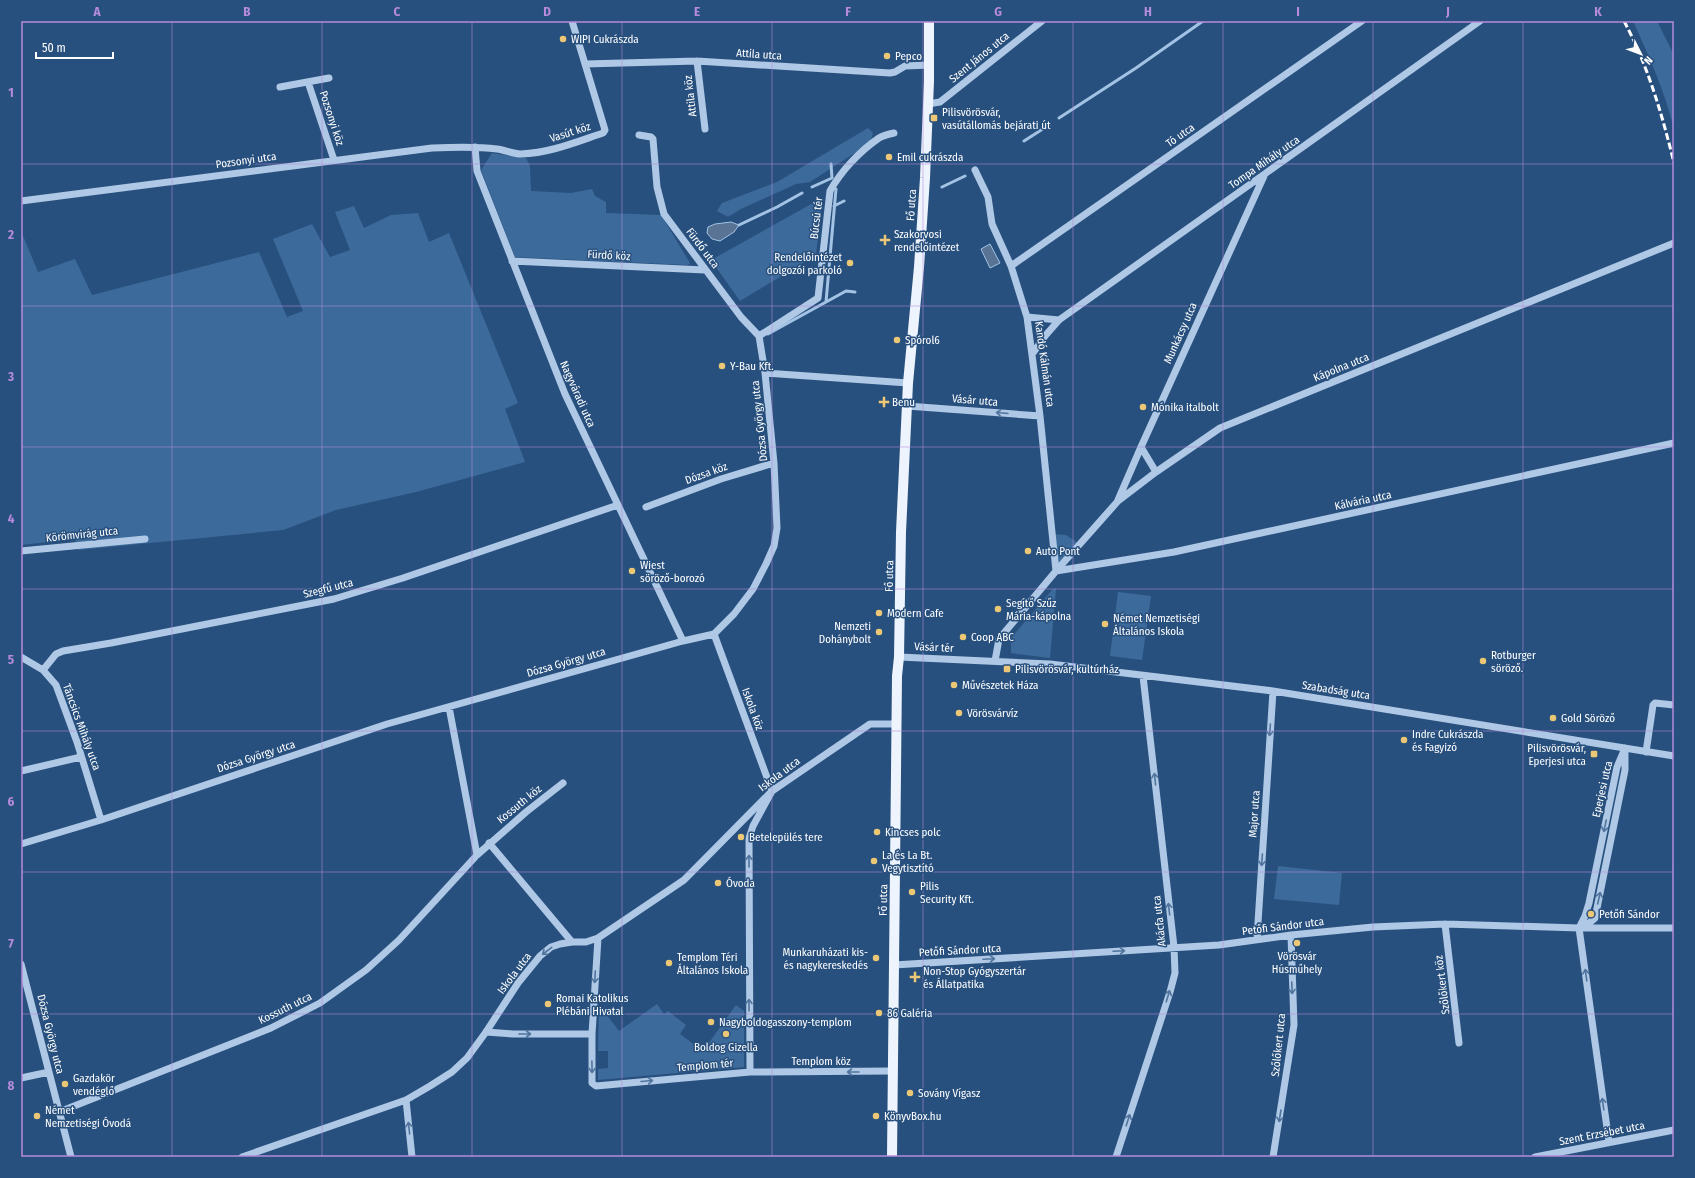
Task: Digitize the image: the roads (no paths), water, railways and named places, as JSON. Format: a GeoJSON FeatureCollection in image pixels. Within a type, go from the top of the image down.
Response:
{"type":"FeatureCollection","features":[{"type":"Feature","properties":{"kind":"main road","name":"Fő utca"},"geometry":{"type":"LineString","coordinates":[[892,1157],[896,724],[899,657],[901,532],[908,383],[919,267],[928,104],[930,65],[929,21]]}},
{"type":"Feature","properties":{"kind":"street","name":"Vasút köz"},"geometry":{"type":"LineString","coordinates":[[475,147],[498,149],[519,154],[542,152],[604,132],[605,126],[572,21]]}},
{"type":"Feature","properties":{"kind":"street","name":"Szent János utca"},"geometry":{"type":"LineString","coordinates":[[928,104],[940,102],[1042,21]]}},
{"type":"Feature","properties":{"kind":"street","name":"Tó utca"},"geometry":{"type":"LineString","coordinates":[[1011,266],[1362,21]]}},
{"type":"Feature","properties":{"kind":"street","name":"Tompa Mihály utca"},"geometry":{"type":"LineString","coordinates":[[1033,353],[1059,320],[1264,176],[1480,21]]}},
{"type":"Feature","properties":{"kind":"street","name":"Attila utca"},"geometry":{"type":"LineString","coordinates":[[585,64],[697,61],[890,73],[895,72],[905,66],[930,65]]}},
{"type":"Feature","properties":{"kind":"street","name":"Attila köz"},"geometry":{"type":"LineString","coordinates":[[697,61],[705,129]]}},
{"type":"Feature","properties":{"kind":"street","name":"Pozsonyi köz"},"geometry":{"type":"LineString","coordinates":[[280,88],[329,78]]}},
{"type":"Feature","properties":{"kind":"street","name":"Pozsonyi köz"},"geometry":{"type":"LineString","coordinates":[[308,82],[334,160]]}},
{"type":"Feature","properties":{"kind":"street","name":"Búcsú tér"},"geometry":{"type":"LineString","coordinates":[[759,336],[818,298],[830,192],[838,177],[848,165],[880,137],[894,132]]}},
{"type":"Feature","properties":{"kind":"street","name":"Fürdő utca"},"geometry":{"type":"LineString","coordinates":[[639,135],[651,136],[653,139],[657,187],[664,214],[741,317],[759,336]]}},
{"type":"Feature","properties":{"kind":"street","name":"Pozsonyi utca"},"geometry":{"type":"LineString","coordinates":[[21,201],[432,148],[475,147]]}},
{"type":"Feature","properties":{"kind":"street","name":"Nagyváradi utca"},"geometry":{"type":"LineString","coordinates":[[475,147],[477,171],[565,394],[683,641]]}},
{"type":"Feature","properties":{"kind":"street","name":"Kandó Kálmán utca"},"geometry":{"type":"LineString","coordinates":[[974,170],[988,198],[992,224],[1011,266],[1027,317],[1033,353],[1056,571]]}},
{"type":"Feature","properties":{"kind":"street","name":"Munkácsy utca"},"geometry":{"type":"LineString","coordinates":[[1118,500],[1264,176]]}},
{"type":"Feature","properties":{"kind":"street","name":"Kápolna utca"},"geometry":{"type":"LineString","coordinates":[[1056,571],[1118,500],[1220,428],[1674,243]]}},
{"type":"Feature","properties":{"kind":"street","name":"Fürdő köz"},"geometry":{"type":"LineString","coordinates":[[512,261],[705,270]]}},
{"type":"Feature","properties":{"kind":"street"},"geometry":{"type":"LineString","coordinates":[[1027,317],[1059,320]]}},
{"type":"Feature","properties":{"kind":"street"},"geometry":{"type":"LineString","coordinates":[[759,336],[765,373]]}},
{"type":"Feature","properties":{"kind":"street","name":"Dózsa György utca"},"geometry":{"type":"LineString","coordinates":[[21,844],[101,820],[387,724],[683,641],[714,634],[734,614],[752,589],[774,546],[777,528],[774,462],[765,373],[908,383]]}},
{"type":"Feature","properties":{"kind":"street","name":"Vásár utca"},"geometry":{"type":"LineString","coordinates":[[907,406],[1040,416]]}},
{"type":"Feature","properties":{"kind":"street","name":"Kálvária utca"},"geometry":{"type":"LineString","coordinates":[[1056,571],[1174,552],[1674,443]]}},
{"type":"Feature","properties":{"kind":"street"},"geometry":{"type":"LineString","coordinates":[[1141,448],[1156,472]]}},
{"type":"Feature","properties":{"kind":"street","name":"Dózsa köz"},"geometry":{"type":"LineString","coordinates":[[646,507],[721,478],[774,462]]}},
{"type":"Feature","properties":{"kind":"street","name":"Szegfű utca"},"geometry":{"type":"LineString","coordinates":[[43,670],[56,654],[63,651],[334,599],[403,578],[618,505]]}},
{"type":"Feature","properties":{"kind":"street","name":"Körömvirág utca"},"geometry":{"type":"LineString","coordinates":[[21,551],[145,539]]}},
{"type":"Feature","properties":{"kind":"street"},"geometry":{"type":"LineString","coordinates":[[994,661],[999,639],[1056,571]]}},
{"type":"Feature","properties":{"kind":"street","name":"Iskola köz"},"geometry":{"type":"LineString","coordinates":[[714,634],[772,790]]}},
{"type":"Feature","properties":{"kind":"street","name":"Táncsics Mihály utca"},"geometry":{"type":"LineString","coordinates":[[21,657],[43,670],[56,686],[101,820]]}},
{"type":"Feature","properties":{"kind":"street","name":"Vásár tér"},"geometry":{"type":"LineString","coordinates":[[899,657],[994,661]]}},
{"type":"Feature","properties":{"kind":"street","name":"Szabadság utca"},"geometry":{"type":"LineString","coordinates":[[994,661],[1050,664],[1273,691],[1674,756]]}},
{"type":"Feature","properties":{"kind":"street","name":"Akácfa utca"},"geometry":{"type":"LineString","coordinates":[[1116,1157],[1175,973],[1174,947],[1143,676]]}},
{"type":"Feature","properties":{"kind":"street","name":"Major utca"},"geometry":{"type":"LineString","coordinates":[[1257,938],[1273,691]]}},
{"type":"Feature","properties":{"kind":"street"},"geometry":{"type":"LineString","coordinates":[[1646,752],[1653,705],[1655,703],[1674,705]]}},
{"type":"Feature","properties":{"kind":"street"},"geometry":{"type":"LineString","coordinates":[[449,706],[477,855]]}},
{"type":"Feature","properties":{"kind":"street","name":"Iskola utca"},"geometry":{"type":"LineString","coordinates":[[242,1157],[406,1100],[452,1072],[467,1058],[518,983],[540,956],[551,947],[572,942],[586,942],[598,938],[684,880],[772,790],[870,724],[896,724]]}},
{"type":"Feature","properties":{"kind":"street","name":"Eperjesi utca"},"geometry":{"type":"LineString","coordinates":[[1579,928],[1588,924],[1594,918],[1625,770],[1625,748]]}},
{"type":"Feature","properties":{"kind":"street"},"geometry":{"type":"LineString","coordinates":[[21,771],[81,757]]}},
{"type":"Feature","properties":{"kind":"street","name":"Kossuth köz"},"geometry":{"type":"LineString","coordinates":[[489,843],[563,782]]}},
{"type":"Feature","properties":{"kind":"street","name":"Templom tér"},"geometry":{"type":"LineString","coordinates":[[598,938],[592,1034],[592,1083],[596,1086],[750,1072],[749,838],[753,826],[772,790]]}},
{"type":"Feature","properties":{"kind":"street"},"geometry":{"type":"LineString","coordinates":[[489,843],[572,942]]}},
{"type":"Feature","properties":{"kind":"street","name":"Kossuth utca"},"geometry":{"type":"LineString","coordinates":[[59,1112],[271,1028],[320,1003],[366,970],[399,940],[489,843]]}},
{"type":"Feature","properties":{"kind":"street","name":"Petőfi Sándor utca"},"geometry":{"type":"LineString","coordinates":[[894,965],[1219,945],[1291,934],[1373,927],[1445,924],[1579,928],[1674,928]]}},
{"type":"Feature","properties":{"kind":"street","name":"Szőlőkert köz"},"geometry":{"type":"LineString","coordinates":[[1445,924],[1459,1043]]}},
{"type":"Feature","properties":{"kind":"street"},"geometry":{"type":"LineString","coordinates":[[1579,928],[1608,1142]]}},
{"type":"Feature","properties":{"kind":"street","name":"Szőlőkert utca"},"geometry":{"type":"LineString","coordinates":[[1274,1157],[1294,1025],[1291,934]]}},
{"type":"Feature","properties":{"kind":"street","name":"Dózsa György utca"},"geometry":{"type":"LineString","coordinates":[[21,964],[71,1157]]}},
{"type":"Feature","properties":{"kind":"street"},"geometry":{"type":"LineString","coordinates":[[486,1032],[513,1034],[592,1034]]}},
{"type":"Feature","properties":{"kind":"street","name":"Templom köz"},"geometry":{"type":"LineString","coordinates":[[750,1072],[892,1071]]}},
{"type":"Feature","properties":{"kind":"street"},"geometry":{"type":"LineString","coordinates":[[21,1078],[49,1072]]}},
{"type":"Feature","properties":{"kind":"street"},"geometry":{"type":"LineString","coordinates":[[406,1100],[412,1157]]}},
{"type":"Feature","properties":{"kind":"street","name":"Szent Erzsébet utca"},"geometry":{"type":"LineString","coordinates":[[1535,1157],[1674,1130]]}},
{"type":"Feature","properties":{"kind":"waterway"},"geometry":{"type":"LineString","coordinates":[[1059,118],[1136,68],[1203,21]]}},
{"type":"Feature","properties":{"kind":"waterway"},"geometry":{"type":"LineString","coordinates":[[1024,141],[1049,125]]}},
{"type":"Feature","properties":{"kind":"waterway"},"geometry":{"type":"LineString","coordinates":[[812,187],[832,178],[831,164]]}},
{"type":"Feature","properties":{"kind":"waterway"},"geometry":{"type":"LineString","coordinates":[[942,187],[965,176]]}},
{"type":"Feature","properties":{"kind":"waterway"},"geometry":{"type":"LineString","coordinates":[[768,334],[826,302],[836,189]]}},
{"type":"Feature","properties":{"kind":"waterway"},"geometry":{"type":"LineString","coordinates":[[739,225],[802,193]]}},
{"type":"Feature","properties":{"kind":"waterway"},"geometry":{"type":"LineString","coordinates":[[834,206],[844,201]]}},
{"type":"Feature","properties":{"kind":"waterway"},"geometry":{"type":"LineString","coordinates":[[826,302],[846,291],[855,292]]}},
{"type":"Feature","properties":{"kind":"railway"},"geometry":{"type":"LineString","coordinates":[[1624,21],[1633,38],[1654,90],[1674,163]]}},
{"type":"Feature","properties":{"kind":"place","name":"WIPI Cukrászda"},"geometry":{"type":"Point","coordinates":[563,39]}},
{"type":"Feature","properties":{"kind":"place","name":"Pepco"},"geometry":{"type":"Point","coordinates":[887,56]}},
{"type":"Feature","properties":{"kind":"place","name":"Pilisvörösvár, vasútállomás bejárati út"},"geometry":{"type":"Point","coordinates":[934,118]}},
{"type":"Feature","properties":{"kind":"place","name":"Emil cukrászda"},"geometry":{"type":"Point","coordinates":[889,157]}},
{"type":"Feature","properties":{"kind":"place","name":"Szakorvosi rendelőintézet"},"geometry":{"type":"Point","coordinates":[885,240]}},
{"type":"Feature","properties":{"kind":"place","name":"Rendelőintézet dolgozói parkoló"},"geometry":{"type":"Point","coordinates":[850,263]}},
{"type":"Feature","properties":{"kind":"place","name":"Spórol6"},"geometry":{"type":"Point","coordinates":[897,340]}},
{"type":"Feature","properties":{"kind":"place","name":"Y-Bau Kft."},"geometry":{"type":"Point","coordinates":[722,366]}},
{"type":"Feature","properties":{"kind":"place","name":"Benu"},"geometry":{"type":"Point","coordinates":[884,402]}},
{"type":"Feature","properties":{"kind":"place","name":"Mónika italbolt"},"geometry":{"type":"Point","coordinates":[1143,407]}},
{"type":"Feature","properties":{"kind":"place","name":"Auto Pont"},"geometry":{"type":"Point","coordinates":[1028,551]}},
{"type":"Feature","properties":{"kind":"place","name":"Wiest söröző-borozó"},"geometry":{"type":"Point","coordinates":[632,571]}},
{"type":"Feature","properties":{"kind":"place","name":"Segítő Szűz Mária-kápolna"},"geometry":{"type":"Point","coordinates":[998,609]}},
{"type":"Feature","properties":{"kind":"place","name":"Modern Cafe"},"geometry":{"type":"Point","coordinates":[879,613]}},
{"type":"Feature","properties":{"kind":"place","name":"Német Nemzetiségi Általános Iskola"},"geometry":{"type":"Point","coordinates":[1105,624]}},
{"type":"Feature","properties":{"kind":"place","name":"Nemzeti Dohánybolt"},"geometry":{"type":"Point","coordinates":[879,632]}},
{"type":"Feature","properties":{"kind":"place","name":"Coop ABC"},"geometry":{"type":"Point","coordinates":[963,637]}},
{"type":"Feature","properties":{"kind":"place","name":"Rotburger söröző."},"geometry":{"type":"Point","coordinates":[1483,661]}},
{"type":"Feature","properties":{"kind":"place","name":"Pilisvörösvár, kultúrház"},"geometry":{"type":"Point","coordinates":[1007,669]}},
{"type":"Feature","properties":{"kind":"place","name":"Művészetek Háza"},"geometry":{"type":"Point","coordinates":[954,685]}},
{"type":"Feature","properties":{"kind":"place","name":"Vörösvárvíz"},"geometry":{"type":"Point","coordinates":[959,713]}},
{"type":"Feature","properties":{"kind":"place","name":"Gold Söröző"},"geometry":{"type":"Point","coordinates":[1553,718]}},
{"type":"Feature","properties":{"kind":"place","name":"Indre Cukrászda és Fagyizó"},"geometry":{"type":"Point","coordinates":[1404,740]}},
{"type":"Feature","properties":{"kind":"place","name":"Pilisvörösvár, Eperjesi utca"},"geometry":{"type":"Point","coordinates":[1594,754]}},
{"type":"Feature","properties":{"kind":"place","name":"Kincses polc"},"geometry":{"type":"Point","coordinates":[877,832]}},
{"type":"Feature","properties":{"kind":"place","name":"Betelepülés tere"},"geometry":{"type":"Point","coordinates":[741,837]}},
{"type":"Feature","properties":{"kind":"place","name":"La és La Bt. Vegytisztító"},"geometry":{"type":"Point","coordinates":[874,861]}},
{"type":"Feature","properties":{"kind":"place","name":"Óvoda"},"geometry":{"type":"Point","coordinates":[718,883]}},
{"type":"Feature","properties":{"kind":"place","name":"Pilis Security Kft."},"geometry":{"type":"Point","coordinates":[912,892]}},
{"type":"Feature","properties":{"kind":"place","name":"Petőfi Sándor"},"geometry":{"type":"Point","coordinates":[1591,914]}},
{"type":"Feature","properties":{"kind":"place","name":"Vörösvár Húsműhely"},"geometry":{"type":"Point","coordinates":[1297,943]}},
{"type":"Feature","properties":{"kind":"place","name":"Munkaruházati kis- és nagykereskedés"},"geometry":{"type":"Point","coordinates":[876,958]}},
{"type":"Feature","properties":{"kind":"place","name":"Templom Téri Általános Iskola"},"geometry":{"type":"Point","coordinates":[669,963]}},
{"type":"Feature","properties":{"kind":"place","name":"Non-Stop Gyógyszertár és Állatpatika"},"geometry":{"type":"Point","coordinates":[915,977]}},
{"type":"Feature","properties":{"kind":"place","name":"Romai Katolikus Plébáni Hivatal"},"geometry":{"type":"Point","coordinates":[548,1004]}},
{"type":"Feature","properties":{"kind":"place","name":"86 Galéria"},"geometry":{"type":"Point","coordinates":[879,1013]}},
{"type":"Feature","properties":{"kind":"place","name":"Nagyboldogasszony-templom"},"geometry":{"type":"Point","coordinates":[711,1022]}},
{"type":"Feature","properties":{"kind":"place","name":"Boldog Gizella"},"geometry":{"type":"Point","coordinates":[726,1034]}},
{"type":"Feature","properties":{"kind":"place","name":"Gazdakör vendéglő"},"geometry":{"type":"Point","coordinates":[65,1084]}},
{"type":"Feature","properties":{"kind":"place","name":"Sovány Vígasz"},"geometry":{"type":"Point","coordinates":[910,1093]}},
{"type":"Feature","properties":{"kind":"place","name":"Német Nemzetiségi Óvodá"},"geometry":{"type":"Point","coordinates":[37,1116]}},
{"type":"Feature","properties":{"kind":"place","name":"KönyvBox.hu"},"geometry":{"type":"Point","coordinates":[876,1116]}}]}
